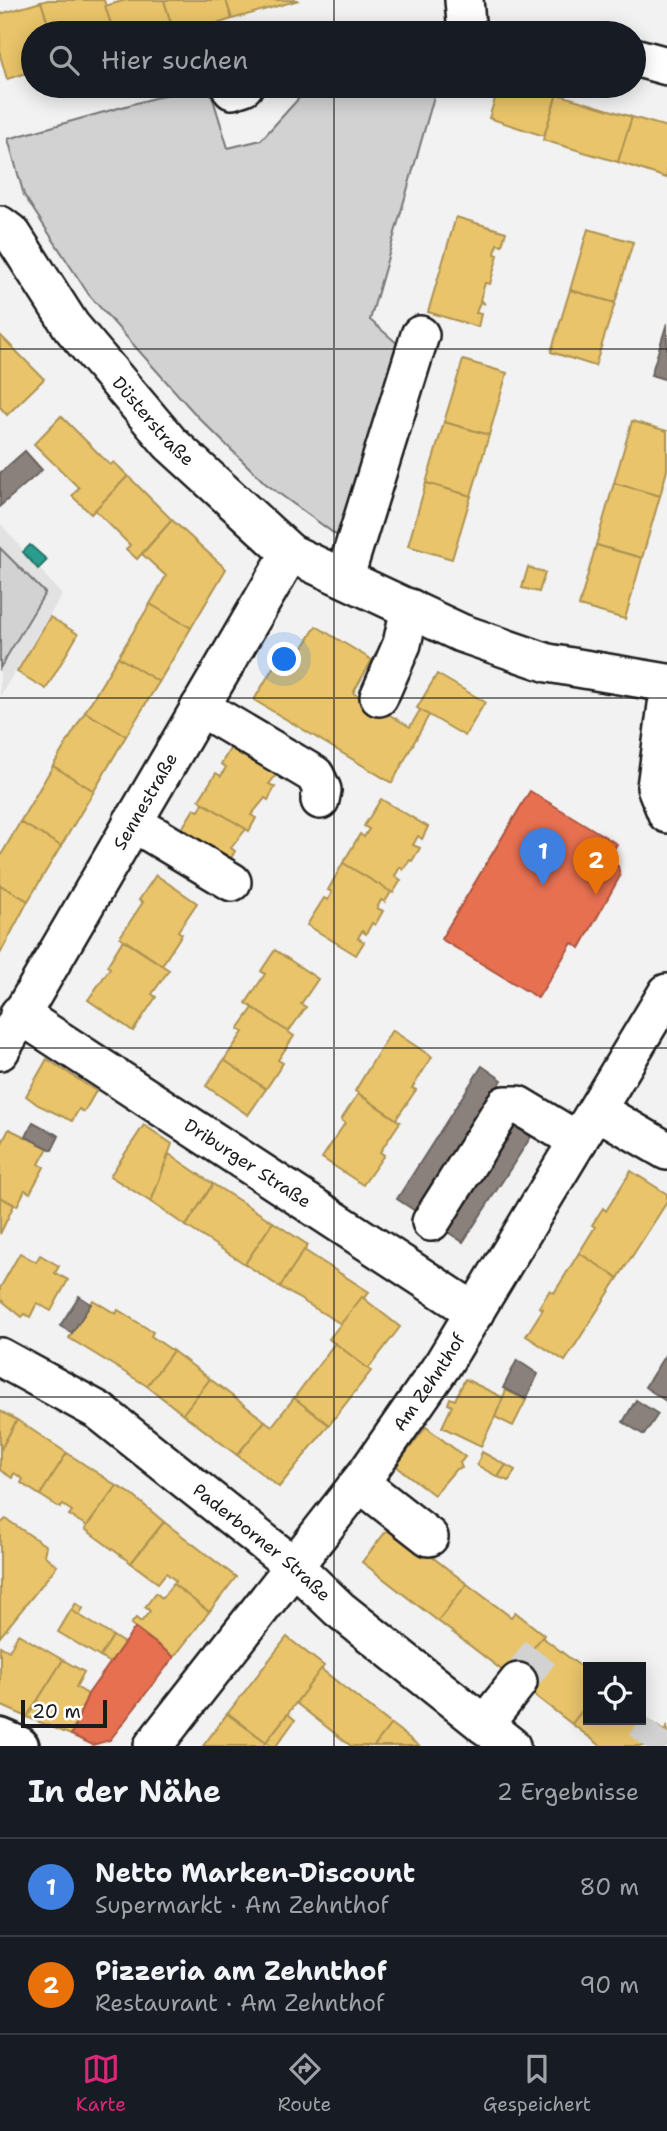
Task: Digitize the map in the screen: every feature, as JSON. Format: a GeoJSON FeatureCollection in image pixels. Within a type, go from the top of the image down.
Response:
{"type":"FeatureCollection","features":[{"type":"Feature","properties":{"kind":"main road"},"geometry":{"type":"LineString","coordinates":[[0,1738],[19,1746]]}},
{"type":"Feature","properties":{"kind":"street"},"geometry":{"type":"LineString","coordinates":[[464,0],[465,21]]}},
{"type":"Feature","properties":{"kind":"street"},"geometry":{"type":"LineString","coordinates":[[646,60],[667,66]]}},
{"type":"Feature","properties":{"kind":"street","name":"Düsterstraße"},"geometry":{"type":"LineString","coordinates":[[0,225],[12,234],[71,326],[170,443],[290,552],[461,633],[548,663],[667,683]]}},
{"type":"Feature","properties":{"kind":"street"},"geometry":{"type":"LineString","coordinates":[[345,576],[420,335]]}},
{"type":"Feature","properties":{"kind":"street","name":"Sennestraße"},"geometry":{"type":"LineString","coordinates":[[0,1051],[19,1014],[290,552]]}},
{"type":"Feature","properties":{"kind":"street"},"geometry":{"type":"LineString","coordinates":[[379,697],[402,644],[410,608]]}},
{"type":"Feature","properties":{"kind":"street"},"geometry":{"type":"LineString","coordinates":[[667,705],[656,787],[667,814]]}},
{"type":"Feature","properties":{"kind":"street"},"geometry":{"type":"LineString","coordinates":[[200,707],[315,775],[322,790],[320,800]]}},
{"type":"Feature","properties":{"kind":"street"},"geometry":{"type":"LineString","coordinates":[[132,822],[232,882]]}},
{"type":"Feature","properties":{"kind":"street","name":"Am Zehnthof"},"geometry":{"type":"LineString","coordinates":[[153,1746],[360,1483],[443,1364],[667,993]]}},
{"type":"Feature","properties":{"kind":"street","name":"Driburger Straße"},"geometry":{"type":"LineString","coordinates":[[19,1014],[475,1312]]}},
{"type":"Feature","properties":{"kind":"street"},"geometry":{"type":"LineString","coordinates":[[431,1222],[505,1105],[518,1105],[578,1141]]}},
{"type":"Feature","properties":{"kind":"street"},"geometry":{"type":"LineString","coordinates":[[598,1111],[667,1151]]}},
{"type":"Feature","properties":{"kind":"street","name":"Paderborner Straße"},"geometry":{"type":"LineString","coordinates":[[0,1357],[99,1411],[295,1567],[339,1609],[497,1736]]}},
{"type":"Feature","properties":{"kind":"street"},"geometry":{"type":"LineString","coordinates":[[360,1483],[429,1537]]}},
{"type":"Feature","properties":{"kind":"street"},"geometry":{"type":"LineString","coordinates":[[497,1736],[517,1682]]}},
{"type":"Feature","properties":{"kind":"shaded area"},"geometry":{"type":"Polygon","coordinates":[[[154,98],[213,98],[228,148],[261,140],[299,98],[434,98],[370,320],[398,344],[339,537],[266,484],[197,416],[89,295],[24,195],[8,139],[154,98]]]}},
{"type":"Feature","properties":{"kind":"shaded area"},"geometry":{"type":"Polygon","coordinates":[[[0,523],[62,595],[0,696],[0,523]]]}},
{"type":"Feature","properties":{"kind":"shaded area"},"geometry":{"type":"Polygon","coordinates":[[[0,548],[45,593],[0,668],[0,548]]]}},
{"type":"Feature","properties":{"kind":"building: Wohnen"},"geometry":{"type":"Polygon","coordinates":[[[104,0],[110,21],[47,21],[41,2],[104,0]]]}},
{"type":"Feature","properties":{"kind":"building: Wohnen"},"geometry":{"type":"Polygon","coordinates":[[[126,0],[164,0],[170,21],[110,21],[105,6],[126,0]]]}},
{"type":"Feature","properties":{"kind":"building: Wohnen"},"geometry":{"type":"Polygon","coordinates":[[[164,0],[226,0],[232,19],[226,21],[170,21],[164,0]]]}},
{"type":"Feature","properties":{"kind":"building: Wohnen"},"geometry":{"type":"Polygon","coordinates":[[[226,0],[299,0],[232,19],[226,0]]]}},
{"type":"Feature","properties":{"kind":"building: Wohnen"},"geometry":{"type":"Polygon","coordinates":[[[41,2],[47,21],[21,21],[21,75],[7,79],[0,55],[0,14],[41,2]]]}},
{"type":"Feature","properties":{"kind":"building: Wohnen"},"geometry":{"type":"Polygon","coordinates":[[[491,98],[556,98],[544,136],[489,118],[495,99],[491,98]]]}},
{"type":"Feature","properties":{"kind":"building: Wohnen"},"geometry":{"type":"Polygon","coordinates":[[[556,98],[570,98],[632,117],[618,162],[543,140],[556,98]]]}},
{"type":"Feature","properties":{"kind":"building: Wohnen"},"geometry":{"type":"Polygon","coordinates":[[[632,117],[667,127],[667,178],[618,162],[632,117]]]}},
{"type":"Feature","properties":{"kind":"building: Wohnen"},"geometry":{"type":"Polygon","coordinates":[[[456,217],[506,232],[502,245],[497,244],[495,254],[498,255],[490,284],[485,283],[480,300],[485,304],[480,302],[476,313],[481,314],[478,327],[428,312],[456,217]]]}},
{"type":"Feature","properties":{"kind":"building: Wohnen"},"geometry":{"type":"Polygon","coordinates":[[[588,229],[633,242],[615,303],[570,290],[588,229]]]}},
{"type":"Feature","properties":{"kind":"building: Wohnen"},"geometry":{"type":"Polygon","coordinates":[[[570,290],[615,303],[595,366],[551,352],[570,290]]]}},
{"type":"Feature","properties":{"kind":"building: Wohnen"},"geometry":{"type":"Polygon","coordinates":[[[0,335],[44,379],[7,415],[0,407],[0,335]]]}},
{"type":"Feature","properties":{"kind":"building: Wohnen"},"geometry":{"type":"Polygon","coordinates":[[[463,360],[507,373],[489,435],[444,422],[463,360]]]}},
{"type":"Feature","properties":{"kind":"building: Wohnen"},"geometry":{"type":"Polygon","coordinates":[[[61,416],[110,465],[114,462],[128,476],[91,514],[72,496],[79,488],[34,444],[61,416]]]}},
{"type":"Feature","properties":{"kind":"building: Wohnen"},"geometry":{"type":"Polygon","coordinates":[[[632,421],[667,431],[667,470],[660,496],[614,483],[632,421]]]}},
{"type":"Feature","properties":{"kind":"building: Wohnen"},"geometry":{"type":"Polygon","coordinates":[[[444,422],[489,435],[471,496],[426,483],[444,422]]]}},
{"type":"Feature","properties":{"kind":"building: Wohnen"},"geometry":{"type":"Polygon","coordinates":[[[128,476],[172,520],[137,559],[126,549],[130,545],[95,510],[128,476]]]}},
{"type":"Feature","properties":{"kind":"building: Wohnen"},"geometry":{"type":"Polygon","coordinates":[[[426,483],[471,496],[452,559],[408,546],[426,483]]]}},
{"type":"Feature","properties":{"kind":"building: Wohnen"},"geometry":{"type":"Polygon","coordinates":[[[614,483],[660,496],[642,558],[596,545],[614,483]]]}},
{"type":"Feature","properties":{"kind":"building: Wohnen"},"geometry":{"type":"Polygon","coordinates":[[[172,520],[226,569],[191,628],[150,604],[166,576],[142,554],[172,520]]]}},
{"type":"Feature","properties":{"kind":"building: Wohnen"},"geometry":{"type":"Polygon","coordinates":[[[596,545],[642,558],[625,619],[579,606],[596,545]]]}},
{"type":"Feature","properties":{"kind":"building: Wohnen"},"geometry":{"type":"Polygon","coordinates":[[[528,567],[545,573],[539,592],[522,588],[528,567]]]}},
{"type":"Feature","properties":{"kind":"building: Wohnen"},"geometry":{"type":"Polygon","coordinates":[[[150,604],[191,628],[159,682],[118,657],[150,604]]]}},
{"type":"Feature","properties":{"kind":"building: Wohnen"},"geometry":{"type":"Polygon","coordinates":[[[50,617],[78,634],[46,689],[17,672],[50,617]]]}},
{"type":"Feature","properties":{"kind":"building: Wohnen"},"geometry":{"type":"Polygon","coordinates":[[[316,626],[372,660],[353,693],[410,727],[420,710],[429,715],[392,783],[254,700],[283,651],[296,659],[316,626]]]}},
{"type":"Feature","properties":{"kind":"building: Wohnen"},"geometry":{"type":"Polygon","coordinates":[[[118,657],[159,682],[126,736],[85,712],[118,657]]]}},
{"type":"Feature","properties":{"kind":"building: Wohnen"},"geometry":{"type":"Polygon","coordinates":[[[437,674],[485,702],[465,736],[417,708],[437,674]]]}},
{"type":"Feature","properties":{"kind":"building: Wohnen"},"geometry":{"type":"Polygon","coordinates":[[[85,712],[126,736],[94,791],[53,766],[85,712]]]}},
{"type":"Feature","properties":{"kind":"building: Wohnen"},"geometry":{"type":"Polygon","coordinates":[[[237,737],[284,765],[269,784],[275,787],[268,800],[265,798],[251,815],[256,818],[249,831],[199,800],[216,773],[221,776],[226,767],[221,764],[237,737]]]}},
{"type":"Feature","properties":{"kind":"building: Wohnen"},"geometry":{"type":"Polygon","coordinates":[[[53,766],[94,791],[61,846],[20,822],[53,766]]]}},
{"type":"Feature","properties":{"kind":"building: Wohnen"},"geometry":{"type":"Polygon","coordinates":[[[381,799],[428,827],[422,839],[418,836],[413,845],[420,848],[412,861],[410,860],[403,870],[400,867],[395,876],[401,880],[393,893],[343,863],[360,834],[364,837],[369,829],[364,826],[381,799]]]}},
{"type":"Feature","properties":{"kind":"building: Wohnen"},"geometry":{"type":"Polygon","coordinates":[[[203,803],[246,829],[231,848],[235,851],[225,869],[175,840],[194,809],[199,811],[203,803]]]}},
{"type":"Feature","properties":{"kind":"building: Wohnen"},"geometry":{"type":"Polygon","coordinates":[[[20,822],[61,846],[28,901],[0,885],[0,857],[20,822]]]}},
{"type":"Feature","properties":{"kind":"building: Wohnen"},"geometry":{"type":"Polygon","coordinates":[[[343,863],[391,892],[385,902],[381,900],[377,908],[383,911],[375,925],[372,923],[366,934],[362,931],[358,938],[364,942],[356,955],[307,925],[324,898],[328,900],[332,892],[328,890],[343,863]]]}},
{"type":"Feature","properties":{"kind":"building: Wohnen"},"geometry":{"type":"Polygon","coordinates":[[[156,875],[197,903],[178,931],[182,934],[162,965],[120,937],[143,902],[139,900],[156,875]]]}},
{"type":"Feature","properties":{"kind":"building: Wohnen"},"geometry":{"type":"Polygon","coordinates":[[[0,885],[28,901],[0,954],[0,885]]]}},
{"type":"Feature","properties":{"kind":"building: Wohnen"},"geometry":{"type":"Polygon","coordinates":[[[123,940],[169,970],[152,994],[156,997],[133,1031],[88,1000],[110,968],[107,966],[123,940]]]}},
{"type":"Feature","properties":{"kind":"building: Wohnen"},"geometry":{"type":"Polygon","coordinates":[[[275,950],[318,979],[301,1004],[306,1007],[288,1032],[246,1003],[265,974],[261,971],[275,950]]]}},
{"type":"Feature","properties":{"kind":"building: Wohnen"},"geometry":{"type":"Polygon","coordinates":[[[253,1008],[294,1036],[278,1060],[283,1063],[266,1089],[224,1060],[243,1032],[238,1029],[253,1008]]]}},
{"type":"Feature","properties":{"kind":"building: Wohnen"},"geometry":{"type":"Polygon","coordinates":[[[392,1030],[432,1057],[412,1088],[416,1090],[396,1119],[355,1091],[392,1030]]]}},
{"type":"Feature","properties":{"kind":"building: Wohnen"},"geometry":{"type":"Polygon","coordinates":[[[47,1059],[96,1091],[84,1112],[79,1109],[72,1121],[38,1105],[26,1096],[47,1059]]]}},
{"type":"Feature","properties":{"kind":"building: Wohnen"},"geometry":{"type":"Polygon","coordinates":[[[224,1060],[266,1089],[248,1115],[206,1086],[224,1060]]]}},
{"type":"Feature","properties":{"kind":"building: Wohnen"},"geometry":{"type":"Polygon","coordinates":[[[358,1094],[400,1122],[380,1152],[384,1155],[363,1185],[322,1158],[345,1123],[341,1120],[358,1094]]]}},
{"type":"Feature","properties":{"kind":"building: Wohnen"},"geometry":{"type":"Polygon","coordinates":[[[144,1125],[172,1144],[151,1202],[110,1176],[144,1125]]]}},
{"type":"Feature","properties":{"kind":"building: Wohnen"},"geometry":{"type":"Polygon","coordinates":[[[9,1129],[48,1148],[39,1164],[44,1167],[30,1193],[25,1190],[17,1206],[0,1197],[0,1147],[9,1129]]]}},
{"type":"Feature","properties":{"kind":"building: Wohnen"},"geometry":{"type":"Polygon","coordinates":[[[169,1154],[213,1184],[186,1226],[151,1202],[169,1154]]]}},
{"type":"Feature","properties":{"kind":"building: Wohnen"},"geometry":{"type":"Polygon","coordinates":[[[631,1171],[667,1194],[667,1202],[618,1278],[579,1253],[595,1227],[592,1225],[603,1208],[606,1211],[631,1171]]]}},
{"type":"Feature","properties":{"kind":"building: Wohnen"},"geometry":{"type":"Polygon","coordinates":[[[213,1184],[273,1222],[245,1264],[186,1226],[213,1184]]]}},
{"type":"Feature","properties":{"kind":"building: Wohnen"},"geometry":{"type":"Polygon","coordinates":[[[0,1197],[14,1205],[0,1234],[0,1197]]]}},
{"type":"Feature","properties":{"kind":"building: Wohnen"},"geometry":{"type":"Polygon","coordinates":[[[273,1222],[308,1245],[280,1287],[245,1264],[273,1222]]]}},
{"type":"Feature","properties":{"kind":"building: Wohnen"},"geometry":{"type":"Polygon","coordinates":[[[304,1250],[369,1292],[341,1324],[280,1287],[304,1250]]]}},
{"type":"Feature","properties":{"kind":"building: Wohnen"},"geometry":{"type":"Polygon","coordinates":[[[20,1253],[36,1262],[40,1255],[59,1266],[55,1273],[68,1280],[51,1311],[37,1303],[30,1317],[25,1314],[22,1317],[0,1299],[0,1288],[20,1253]]]}},
{"type":"Feature","properties":{"kind":"building: Wohnen"},"geometry":{"type":"Polygon","coordinates":[[[579,1253],[618,1278],[565,1361],[526,1336],[543,1309],[539,1307],[550,1290],[554,1293],[579,1253]]]}},
{"type":"Feature","properties":{"kind":"building: Wohnen"},"geometry":{"type":"Polygon","coordinates":[[[362,1297],[400,1327],[368,1369],[329,1339],[362,1297]]]}},
{"type":"Feature","properties":{"kind":"building: Wohnen"},"geometry":{"type":"Polygon","coordinates":[[[93,1300],[116,1314],[118,1310],[153,1332],[151,1336],[173,1351],[147,1386],[69,1338],[93,1300]]]}},
{"type":"Feature","properties":{"kind":"building: Wohnen"},"geometry":{"type":"Polygon","coordinates":[[[335,1343],[371,1371],[329,1425],[294,1398],[335,1343]]]}},
{"type":"Feature","properties":{"kind":"building: Wohnen"},"geometry":{"type":"Polygon","coordinates":[[[173,1351],[210,1379],[183,1414],[147,1386],[173,1351]]]}},
{"type":"Feature","properties":{"kind":"building: Wohnen"},"geometry":{"type":"Polygon","coordinates":[[[210,1379],[265,1421],[237,1455],[183,1414],[210,1379]]]}},
{"type":"Feature","properties":{"kind":"building: Wohnen"},"geometry":{"type":"Polygon","coordinates":[[[465,1379],[504,1398],[481,1446],[442,1427],[452,1406],[448,1404],[450,1398],[455,1400],[465,1379]]]}},
{"type":"Feature","properties":{"kind":"building: Wohnen"},"geometry":{"type":"Polygon","coordinates":[[[506,1390],[526,1400],[513,1426],[495,1417],[506,1390]]]}},
{"type":"Feature","properties":{"kind":"building: Wohnen"},"geometry":{"type":"Polygon","coordinates":[[[294,1398],[329,1425],[279,1487],[237,1455],[265,1421],[272,1426],[294,1398]]]}},
{"type":"Feature","properties":{"kind":"building: Wohnen"},"geometry":{"type":"Polygon","coordinates":[[[0,1411],[17,1420],[0,1451],[0,1411]]]}},
{"type":"Feature","properties":{"kind":"building: Wohnen"},"geometry":{"type":"Polygon","coordinates":[[[17,1420],[67,1453],[40,1495],[21,1483],[23,1479],[14,1473],[12,1478],[0,1470],[0,1451],[17,1420]]]}},
{"type":"Feature","properties":{"kind":"building: Wohnen"},"geometry":{"type":"Polygon","coordinates":[[[426,1427],[465,1457],[460,1463],[462,1468],[456,1469],[434,1495],[396,1466],[426,1427]]]}},
{"type":"Feature","properties":{"kind":"building: Wohnen"},"geometry":{"type":"Polygon","coordinates":[[[482,1452],[506,1465],[498,1477],[477,1465],[482,1452]]]}},
{"type":"Feature","properties":{"kind":"building: Wohnen"},"geometry":{"type":"Polygon","coordinates":[[[67,1453],[117,1486],[87,1526],[69,1515],[72,1511],[63,1505],[60,1508],[40,1495],[67,1453]]]}},
{"type":"Feature","properties":{"kind":"building: Wohnen"},"geometry":{"type":"Polygon","coordinates":[[[506,1465],[515,1470],[509,1481],[498,1477],[506,1465]]]}},
{"type":"Feature","properties":{"kind":"building: Wohnen"},"geometry":{"type":"Polygon","coordinates":[[[117,1486],[130,1493],[164,1522],[131,1563],[85,1529],[117,1486]]]}},
{"type":"Feature","properties":{"kind":"building: Wohnen"},"geometry":{"type":"Polygon","coordinates":[[[6,1519],[46,1546],[44,1555],[57,1566],[0,1637],[0,1524],[6,1519]]]}},
{"type":"Feature","properties":{"kind":"building: Wohnen"},"geometry":{"type":"Polygon","coordinates":[[[164,1522],[236,1577],[209,1612],[173,1584],[176,1581],[166,1573],[158,1583],[131,1563],[164,1522]]]}},
{"type":"Feature","properties":{"kind":"building: Wohnen"},"geometry":{"type":"Polygon","coordinates":[[[391,1525],[467,1584],[438,1621],[362,1562],[391,1525]]]}},
{"type":"Feature","properties":{"kind":"building: Wohnen"},"geometry":{"type":"Polygon","coordinates":[[[173,1584],[209,1612],[174,1657],[131,1624],[136,1618],[141,1622],[150,1611],[145,1607],[156,1593],[162,1598],[173,1584]]]}},
{"type":"Feature","properties":{"kind":"building: Wohnen"},"geometry":{"type":"Polygon","coordinates":[[[467,1584],[511,1617],[515,1612],[544,1635],[511,1677],[438,1621],[467,1584]]]}},
{"type":"Feature","properties":{"kind":"building: Wohnen"},"geometry":{"type":"Polygon","coordinates":[[[76,1603],[83,1608],[79,1616],[71,1611],[76,1603]]]}},
{"type":"Feature","properties":{"kind":"building: Wohnen"},"geometry":{"type":"Polygon","coordinates":[[[71,1610],[113,1636],[100,1657],[58,1632],[71,1610]]]}},
{"type":"Feature","properties":{"kind":"building: Wohnen"},"geometry":{"type":"Polygon","coordinates":[[[18,1634],[63,1660],[27,1717],[0,1705],[0,1646],[9,1651],[18,1634]]]}},
{"type":"Feature","properties":{"kind":"building: Wohnen"},"geometry":{"type":"Polygon","coordinates":[[[113,1636],[124,1643],[110,1663],[100,1657],[113,1636]]]}},
{"type":"Feature","properties":{"kind":"building: Wohnen"},"geometry":{"type":"Polygon","coordinates":[[[287,1637],[324,1666],[266,1742],[228,1713],[287,1637]]]}},
{"type":"Feature","properties":{"kind":"building: Wohnen"},"geometry":{"type":"Polygon","coordinates":[[[542,1637],[583,1668],[583,1710],[572,1724],[511,1677],[542,1637]]]}},
{"type":"Feature","properties":{"kind":"building: Wohnen"},"geometry":{"type":"Polygon","coordinates":[[[63,1660],[84,1672],[76,1687],[89,1695],[71,1735],[27,1717],[63,1660]]]}},
{"type":"Feature","properties":{"kind":"building: Wohnen"},"geometry":{"type":"Polygon","coordinates":[[[321,1669],[391,1724],[374,1746],[351,1746],[296,1703],[321,1669]]]}},
{"type":"Feature","properties":{"kind":"building: Wohnen"},"geometry":{"type":"Polygon","coordinates":[[[583,1710],[583,1725],[646,1725],[646,1718],[664,1731],[652,1746],[601,1746],[572,1724],[583,1710]]]}},
{"type":"Feature","properties":{"kind":"building: Wohnen"},"geometry":{"type":"Polygon","coordinates":[[[227,1714],[266,1742],[263,1746],[203,1746],[227,1714]]]}},
{"type":"Feature","properties":{"kind":"building: Wohnen"},"geometry":{"type":"Polygon","coordinates":[[[288,1714],[295,1720],[276,1746],[270,1746],[266,1742],[288,1714]]]}},
{"type":"Feature","properties":{"kind":"building: Wohnen"},"geometry":{"type":"Polygon","coordinates":[[[391,1724],[399,1730],[419,1746],[374,1746],[391,1724]]]}},
{"type":"Feature","properties":{"kind":"building: Wohnen"},"geometry":{"type":"Polygon","coordinates":[[[667,1727],[667,1746],[652,1746],[664,1731],[667,1727]]]}},
{"type":"Feature","properties":{"kind":"building: Handel"},"geometry":{"type":"Polygon","coordinates":[[[530,791],[617,844],[609,857],[611,863],[618,866],[620,876],[580,948],[572,943],[538,998],[441,939],[530,791]]]}},
{"type":"Feature","properties":{"kind":"building: Handel"},"geometry":{"type":"Polygon","coordinates":[[[135,1628],[174,1657],[110,1740],[93,1745],[71,1735],[88,1694],[135,1628]]]}},
{"type":"Feature","properties":{"kind":"building: Schulen"},"geometry":{"type":"Polygon","coordinates":[[[30,545],[47,560],[38,569],[23,552],[30,545]]]}},
{"type":"Feature","properties":{"kind":"building: Industrie"},"geometry":{"type":"Polygon","coordinates":[[[667,323],[667,380],[651,375],[667,323]]]}},
{"type":"Feature","properties":{"kind":"building: Industrie"},"geometry":{"type":"Polygon","coordinates":[[[25,451],[42,470],[0,506],[0,473],[25,451]]]}},
{"type":"Feature","properties":{"kind":"building: Industrie"},"geometry":{"type":"Polygon","coordinates":[[[482,1066],[502,1080],[417,1212],[397,1199],[482,1066]]]}},
{"type":"Feature","properties":{"kind":"building: Industrie"},"geometry":{"type":"Polygon","coordinates":[[[515,1119],[534,1132],[463,1242],[443,1229],[515,1119]]]}},
{"type":"Feature","properties":{"kind":"building: Industrie"},"geometry":{"type":"Polygon","coordinates":[[[33,1122],[59,1136],[52,1150],[26,1137],[33,1122]]]}},
{"type":"Feature","properties":{"kind":"building: Industrie"},"geometry":{"type":"Polygon","coordinates":[[[79,1296],[91,1304],[72,1333],[60,1326],[79,1296]]]}},
{"type":"Feature","properties":{"kind":"building: Industrie"},"geometry":{"type":"Polygon","coordinates":[[[667,1352],[667,1400],[666,1401],[645,1387],[667,1352]]]}},
{"type":"Feature","properties":{"kind":"building: Industrie"},"geometry":{"type":"Polygon","coordinates":[[[517,1360],[538,1374],[526,1399],[503,1388],[517,1360]]]}},
{"type":"Feature","properties":{"kind":"building: Industrie"},"geometry":{"type":"Polygon","coordinates":[[[636,1400],[658,1414],[644,1435],[623,1422],[636,1400]]]}},
{"type":"Feature","properties":{"kind":"tunnel"},"geometry":{"type":"LineString","coordinates":[[518,1682],[548,1642]]}},
{"type":"Feature","properties":{"kind":"tunnel"},"geometry":{"type":"LineString","coordinates":[[644,1746],[659,1727]]}},
{"type":"Feature","properties":{"kind":"place","name":"Netto Marken-Discount"},"geometry":{"type":"Point","coordinates":[543,886]}},
{"type":"Feature","properties":{"kind":"place","name":"Pizzeria am Zehnthof"},"geometry":{"type":"Point","coordinates":[596,895]}}]}
